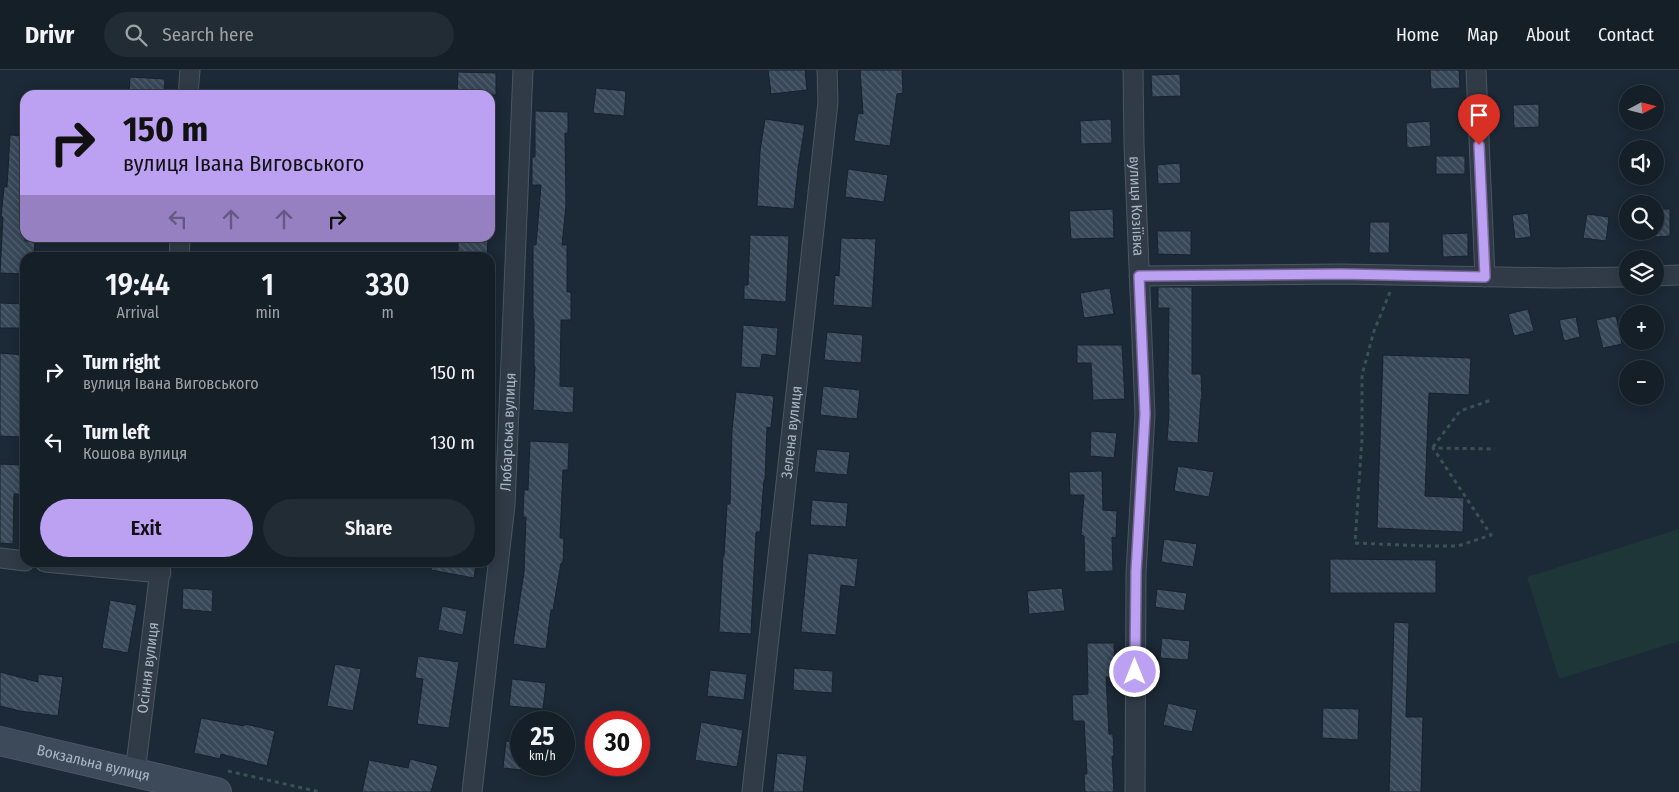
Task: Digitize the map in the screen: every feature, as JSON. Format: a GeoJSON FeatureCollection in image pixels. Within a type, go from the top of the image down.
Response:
{"type":"FeatureCollection","features":[{"type":"Feature","properties":{"kind":"main road","name":"Вокзальна вулиця"},"geometry":{"type":"LineString","coordinates":[[0,741],[217,792]]}},
{"type":"Feature","properties":{"kind":"street"},"geometry":{"type":"LineString","coordinates":[[188,90],[190,70]]}},
{"type":"Feature","properties":{"kind":"street","name":"Любарська вулиця"},"geometry":{"type":"LineString","coordinates":[[472,792],[505,505],[523,70]]}},
{"type":"Feature","properties":{"kind":"street","name":"Зелена вулиця"},"geometry":{"type":"LineString","coordinates":[[752,792],[828,102],[827,70]]}},
{"type":"Feature","properties":{"kind":"street","name":"вулиця Козіївка"},"geometry":{"type":"LineString","coordinates":[[1133,70],[1134,145],[1145,414],[1136,572],[1135,792]]}},
{"type":"Feature","properties":{"kind":"street"},"geometry":{"type":"LineString","coordinates":[[1476,70],[1485,277]]}},
{"type":"Feature","properties":{"kind":"street"},"geometry":{"type":"LineString","coordinates":[[1139,276],[1341,274],[1558,278],[1619,277]]}},
{"type":"Feature","properties":{"kind":"street"},"geometry":{"type":"LineString","coordinates":[[1664,276],[1679,275]]}},
{"type":"Feature","properties":{"kind":"street"},"geometry":{"type":"LineString","coordinates":[[0,558],[20,560]]}},
{"type":"Feature","properties":{"kind":"street"},"geometry":{"type":"LineString","coordinates":[[142,567],[161,568]]}},
{"type":"Feature","properties":{"kind":"street","name":"Осіння вулиця"},"geometry":{"type":"LineString","coordinates":[[135,773],[161,568]]}},
{"type":"Feature","properties":{"kind":"path"},"geometry":{"type":"LineString","coordinates":[[1396,275],[1374,331],[1362,375],[1362,439],[1355,543],[1458,546],[1491,535],[1433,448]]}},
{"type":"Feature","properties":{"kind":"path"},"geometry":{"type":"LineString","coordinates":[[1433,448],[1460,411],[1491,400]]}},
{"type":"Feature","properties":{"kind":"path"},"geometry":{"type":"LineString","coordinates":[[1433,448],[1494,449]]}},
{"type":"Feature","properties":{"kind":"green space"},"geometry":{"type":"Polygon","coordinates":[[[1679,529],[1679,641],[1559,679],[1527,577],[1679,529]]]}},
{"type":"Feature","properties":{"kind":"building"},"geometry":{"type":"Polygon","coordinates":[[[768,70],[805,70],[807,90],[771,94],[768,70]]]}},
{"type":"Feature","properties":{"kind":"building"},"geometry":{"type":"Polygon","coordinates":[[[860,70],[902,70],[903,93],[897,94],[890,146],[854,141],[858,113],[863,114],[860,70]]]}},
{"type":"Feature","properties":{"kind":"building"},"geometry":{"type":"Polygon","coordinates":[[[1430,70],[1459,70],[1460,88],[1431,89],[1430,70]]]}},
{"type":"Feature","properties":{"kind":"building"},"geometry":{"type":"Polygon","coordinates":[[[458,72],[496,73],[496,95],[495,90],[457,90],[458,72]]]}},
{"type":"Feature","properties":{"kind":"building"},"geometry":{"type":"Polygon","coordinates":[[[1180,74],[1181,96],[1152,97],[1151,75],[1180,74]]]}},
{"type":"Feature","properties":{"kind":"building"},"geometry":{"type":"Polygon","coordinates":[[[130,77],[165,79],[164,90],[129,90],[130,77]]]}},
{"type":"Feature","properties":{"kind":"building"},"geometry":{"type":"Polygon","coordinates":[[[596,88],[626,91],[624,116],[593,113],[596,88]]]}},
{"type":"Feature","properties":{"kind":"building"},"geometry":{"type":"Polygon","coordinates":[[[1539,104],[1539,127],[1514,128],[1513,105],[1539,104]]]}},
{"type":"Feature","properties":{"kind":"building"},"geometry":{"type":"Polygon","coordinates":[[[535,111],[568,112],[568,133],[565,133],[566,205],[562,245],[567,245],[567,292],[571,292],[571,320],[561,320],[560,386],[574,387],[573,413],[533,410],[535,366],[533,245],[536,245],[541,185],[532,185],[532,157],[535,157],[535,111]]]}},
{"type":"Feature","properties":{"kind":"building"},"geometry":{"type":"Polygon","coordinates":[[[765,119],[805,125],[794,209],[757,206],[760,151],[765,119]]]}},
{"type":"Feature","properties":{"kind":"building"},"geometry":{"type":"Polygon","coordinates":[[[1111,119],[1112,143],[1081,144],[1080,121],[1111,119]]]}},
{"type":"Feature","properties":{"kind":"building"},"geometry":{"type":"Polygon","coordinates":[[[1430,121],[1431,146],[1407,148],[1406,123],[1430,121]]]}},
{"type":"Feature","properties":{"kind":"building"},"geometry":{"type":"Polygon","coordinates":[[[10,135],[20,136],[20,242],[35,242],[34,252],[20,252],[20,274],[0,273],[3,217],[1,217],[4,187],[7,187],[10,135]]]}},
{"type":"Feature","properties":{"kind":"building"},"geometry":{"type":"Polygon","coordinates":[[[1436,156],[1465,156],[1465,174],[1436,174],[1436,156]]]}},
{"type":"Feature","properties":{"kind":"building"},"geometry":{"type":"Polygon","coordinates":[[[1180,163],[1181,183],[1158,184],[1157,165],[1180,163]]]}},
{"type":"Feature","properties":{"kind":"building"},"geometry":{"type":"Polygon","coordinates":[[[848,169],[888,175],[884,202],[845,197],[848,169]]]}},
{"type":"Feature","properties":{"kind":"building"},"geometry":{"type":"Polygon","coordinates":[[[1113,209],[1114,238],[1071,239],[1069,211],[1113,209]]]}},
{"type":"Feature","properties":{"kind":"building"},"geometry":{"type":"Polygon","coordinates":[[[1664,209],[1670,209],[1670,236],[1664,236],[1664,209]]]}},
{"type":"Feature","properties":{"kind":"building"},"geometry":{"type":"Polygon","coordinates":[[[1528,213],[1531,237],[1515,239],[1512,215],[1528,213]]]}},
{"type":"Feature","properties":{"kind":"building"},"geometry":{"type":"Polygon","coordinates":[[[1587,214],[1609,217],[1606,241],[1583,238],[1587,214]]]}},
{"type":"Feature","properties":{"kind":"building"},"geometry":{"type":"Polygon","coordinates":[[[1370,222],[1390,222],[1389,253],[1369,253],[1370,222]]]}},
{"type":"Feature","properties":{"kind":"building"},"geometry":{"type":"Polygon","coordinates":[[[1157,231],[1191,231],[1191,255],[1158,254],[1157,231]]]}},
{"type":"Feature","properties":{"kind":"building"},"geometry":{"type":"Polygon","coordinates":[[[1468,233],[1468,256],[1443,257],[1442,234],[1468,233]]]}},
{"type":"Feature","properties":{"kind":"building"},"geometry":{"type":"Polygon","coordinates":[[[750,235],[789,236],[786,302],[744,299],[744,285],[748,285],[750,235]]]}},
{"type":"Feature","properties":{"kind":"building"},"geometry":{"type":"Polygon","coordinates":[[[841,238],[876,239],[872,308],[833,305],[835,275],[839,276],[841,238]]]}},
{"type":"Feature","properties":{"kind":"building"},"geometry":{"type":"Polygon","coordinates":[[[458,242],[488,242],[487,252],[458,252],[458,242]]]}},
{"type":"Feature","properties":{"kind":"building"},"geometry":{"type":"Polygon","coordinates":[[[1158,287],[1192,287],[1192,374],[1201,374],[1202,399],[1198,443],[1167,441],[1169,414],[1169,308],[1158,308],[1158,287]]]}},
{"type":"Feature","properties":{"kind":"building"},"geometry":{"type":"Polygon","coordinates":[[[1110,288],[1114,314],[1084,318],[1080,293],[1110,288]]]}},
{"type":"Feature","properties":{"kind":"building"},"geometry":{"type":"Polygon","coordinates":[[[0,303],[20,304],[20,328],[0,328],[0,303]]]}},
{"type":"Feature","properties":{"kind":"building"},"geometry":{"type":"Polygon","coordinates":[[[1528,309],[1534,331],[1514,336],[1508,314],[1528,309]]]}},
{"type":"Feature","properties":{"kind":"building"},"geometry":{"type":"Polygon","coordinates":[[[1616,316],[1619,330],[1619,345],[1603,348],[1596,320],[1616,316]]]}},
{"type":"Feature","properties":{"kind":"building"},"geometry":{"type":"Polygon","coordinates":[[[1576,317],[1580,337],[1564,341],[1559,320],[1576,317]]]}},
{"type":"Feature","properties":{"kind":"building"},"geometry":{"type":"Polygon","coordinates":[[[743,325],[778,328],[776,356],[762,354],[760,368],[741,367],[743,325]]]}},
{"type":"Feature","properties":{"kind":"building"},"geometry":{"type":"Polygon","coordinates":[[[827,332],[863,335],[861,363],[824,360],[827,332]]]}},
{"type":"Feature","properties":{"kind":"building"},"geometry":{"type":"Polygon","coordinates":[[[1077,345],[1122,345],[1125,399],[1093,400],[1091,363],[1077,363],[1077,345]]]}},
{"type":"Feature","properties":{"kind":"building"},"geometry":{"type":"Polygon","coordinates":[[[0,353],[20,355],[20,437],[0,436],[0,353]]]}},
{"type":"Feature","properties":{"kind":"building"},"geometry":{"type":"Polygon","coordinates":[[[1383,355],[1471,358],[1469,395],[1429,393],[1425,496],[1464,498],[1463,532],[1377,528],[1383,355]]]}},
{"type":"Feature","properties":{"kind":"building"},"geometry":{"type":"Polygon","coordinates":[[[823,386],[860,390],[857,419],[820,415],[823,386]]]}},
{"type":"Feature","properties":{"kind":"building"},"geometry":{"type":"Polygon","coordinates":[[[736,392],[774,396],[771,428],[767,427],[765,480],[760,532],[756,532],[751,634],[719,632],[727,504],[730,504],[732,430],[736,392]]]}},
{"type":"Feature","properties":{"kind":"building"},"geometry":{"type":"Polygon","coordinates":[[[1091,431],[1117,433],[1114,458],[1090,456],[1091,431]]]}},
{"type":"Feature","properties":{"kind":"building"},"geometry":{"type":"Polygon","coordinates":[[[530,441],[569,443],[568,470],[563,470],[560,538],[564,538],[563,563],[561,563],[553,610],[551,610],[546,649],[513,644],[524,572],[526,517],[523,517],[524,490],[528,490],[530,441]]]}},
{"type":"Feature","properties":{"kind":"building"},"geometry":{"type":"Polygon","coordinates":[[[817,449],[850,452],[847,475],[814,472],[817,449]]]}},
{"type":"Feature","properties":{"kind":"building"},"geometry":{"type":"Polygon","coordinates":[[[0,464],[20,465],[20,494],[14,494],[13,544],[0,543],[0,464]]]}},
{"type":"Feature","properties":{"kind":"building"},"geometry":{"type":"Polygon","coordinates":[[[1178,466],[1214,472],[1209,497],[1174,491],[1178,466]]]}},
{"type":"Feature","properties":{"kind":"building"},"geometry":{"type":"Polygon","coordinates":[[[1102,471],[1103,510],[1117,511],[1116,538],[1112,537],[1113,571],[1085,572],[1084,536],[1081,535],[1084,495],[1070,495],[1069,472],[1102,471]]]}},
{"type":"Feature","properties":{"kind":"building"},"geometry":{"type":"Polygon","coordinates":[[[812,500],[848,503],[846,527],[810,525],[812,500]]]}},
{"type":"Feature","properties":{"kind":"building"},"geometry":{"type":"Polygon","coordinates":[[[1164,539],[1197,544],[1193,567],[1161,562],[1164,539]]]}},
{"type":"Feature","properties":{"kind":"building"},"geometry":{"type":"Polygon","coordinates":[[[808,553],[858,559],[855,587],[841,585],[836,635],[801,632],[808,553]]]}},
{"type":"Feature","properties":{"kind":"building"},"geometry":{"type":"Polygon","coordinates":[[[1330,559],[1436,560],[1436,593],[1330,593],[1330,559]]]}},
{"type":"Feature","properties":{"kind":"building"},"geometry":{"type":"Polygon","coordinates":[[[431,567],[475,567],[474,578],[431,570],[431,567]]]}},
{"type":"Feature","properties":{"kind":"building"},"geometry":{"type":"Polygon","coordinates":[[[183,588],[213,590],[212,612],[182,609],[183,588]]]}},
{"type":"Feature","properties":{"kind":"building"},"geometry":{"type":"Polygon","coordinates":[[[1062,588],[1065,611],[1029,614],[1027,591],[1062,588]]]}},
{"type":"Feature","properties":{"kind":"building"},"geometry":{"type":"Polygon","coordinates":[[[1157,589],[1187,593],[1184,611],[1155,607],[1157,589]]]}},
{"type":"Feature","properties":{"kind":"building"},"geometry":{"type":"Polygon","coordinates":[[[110,600],[137,605],[128,653],[102,648],[110,600]]]}},
{"type":"Feature","properties":{"kind":"building"},"geometry":{"type":"Polygon","coordinates":[[[442,606],[467,611],[463,635],[438,630],[442,606]]]}},
{"type":"Feature","properties":{"kind":"building"},"geometry":{"type":"Polygon","coordinates":[[[1394,622],[1409,623],[1406,717],[1423,717],[1421,792],[1389,792],[1394,622]]]}},
{"type":"Feature","properties":{"kind":"building"},"geometry":{"type":"Polygon","coordinates":[[[1162,638],[1190,641],[1188,660],[1160,658],[1162,638]]]}},
{"type":"Feature","properties":{"kind":"building"},"geometry":{"type":"Polygon","coordinates":[[[1087,643],[1114,643],[1115,677],[1106,677],[1109,734],[1113,734],[1114,792],[1085,792],[1084,774],[1087,774],[1084,721],[1073,721],[1072,695],[1088,694],[1087,643]]]}},
{"type":"Feature","properties":{"kind":"building"},"geometry":{"type":"Polygon","coordinates":[[[418,656],[459,662],[449,728],[417,724],[423,679],[415,678],[418,656]]]}},
{"type":"Feature","properties":{"kind":"building"},"geometry":{"type":"Polygon","coordinates":[[[335,664],[361,669],[353,711],[327,706],[335,664]]]}},
{"type":"Feature","properties":{"kind":"building"},"geometry":{"type":"Polygon","coordinates":[[[794,668],[833,671],[832,693],[793,690],[794,668]]]}},
{"type":"Feature","properties":{"kind":"building"},"geometry":{"type":"Polygon","coordinates":[[[710,670],[747,674],[744,700],[707,696],[710,670]]]}},
{"type":"Feature","properties":{"kind":"building"},"geometry":{"type":"Polygon","coordinates":[[[0,672],[38,682],[38,674],[63,677],[58,716],[20,711],[0,706],[0,672]]]}},
{"type":"Feature","properties":{"kind":"building"},"geometry":{"type":"Polygon","coordinates":[[[512,679],[546,683],[543,709],[509,706],[512,679]]]}},
{"type":"Feature","properties":{"kind":"building"},"geometry":{"type":"Polygon","coordinates":[[[1168,703],[1197,710],[1192,732],[1163,725],[1168,703]]]}},
{"type":"Feature","properties":{"kind":"building"},"geometry":{"type":"Polygon","coordinates":[[[1323,708],[1359,709],[1358,740],[1322,738],[1323,708]]]}},
{"type":"Feature","properties":{"kind":"building"},"geometry":{"type":"Polygon","coordinates":[[[201,718],[244,726],[245,724],[275,731],[267,766],[221,754],[220,759],[194,753],[201,718]]]}},
{"type":"Feature","properties":{"kind":"building"},"geometry":{"type":"Polygon","coordinates":[[[701,722],[743,730],[737,767],[695,760],[701,722]]]}},
{"type":"Feature","properties":{"kind":"building"},"geometry":{"type":"Polygon","coordinates":[[[506,741],[510,742],[510,769],[503,768],[506,741]]]}},
{"type":"Feature","properties":{"kind":"building"},"geometry":{"type":"Polygon","coordinates":[[[777,753],[807,756],[803,792],[773,792],[777,753]]]}},
{"type":"Feature","properties":{"kind":"building"},"geometry":{"type":"Polygon","coordinates":[[[410,759],[438,766],[431,792],[362,792],[369,760],[408,768],[410,759]]]}},
{"type":"Feature","properties":{"kind":"route"},"geometry":{"type":"LineString","coordinates":[[1135,672],[1136,572],[1145,414],[1139,276],[1341,274],[1485,277],[1479,145]]}}]}
